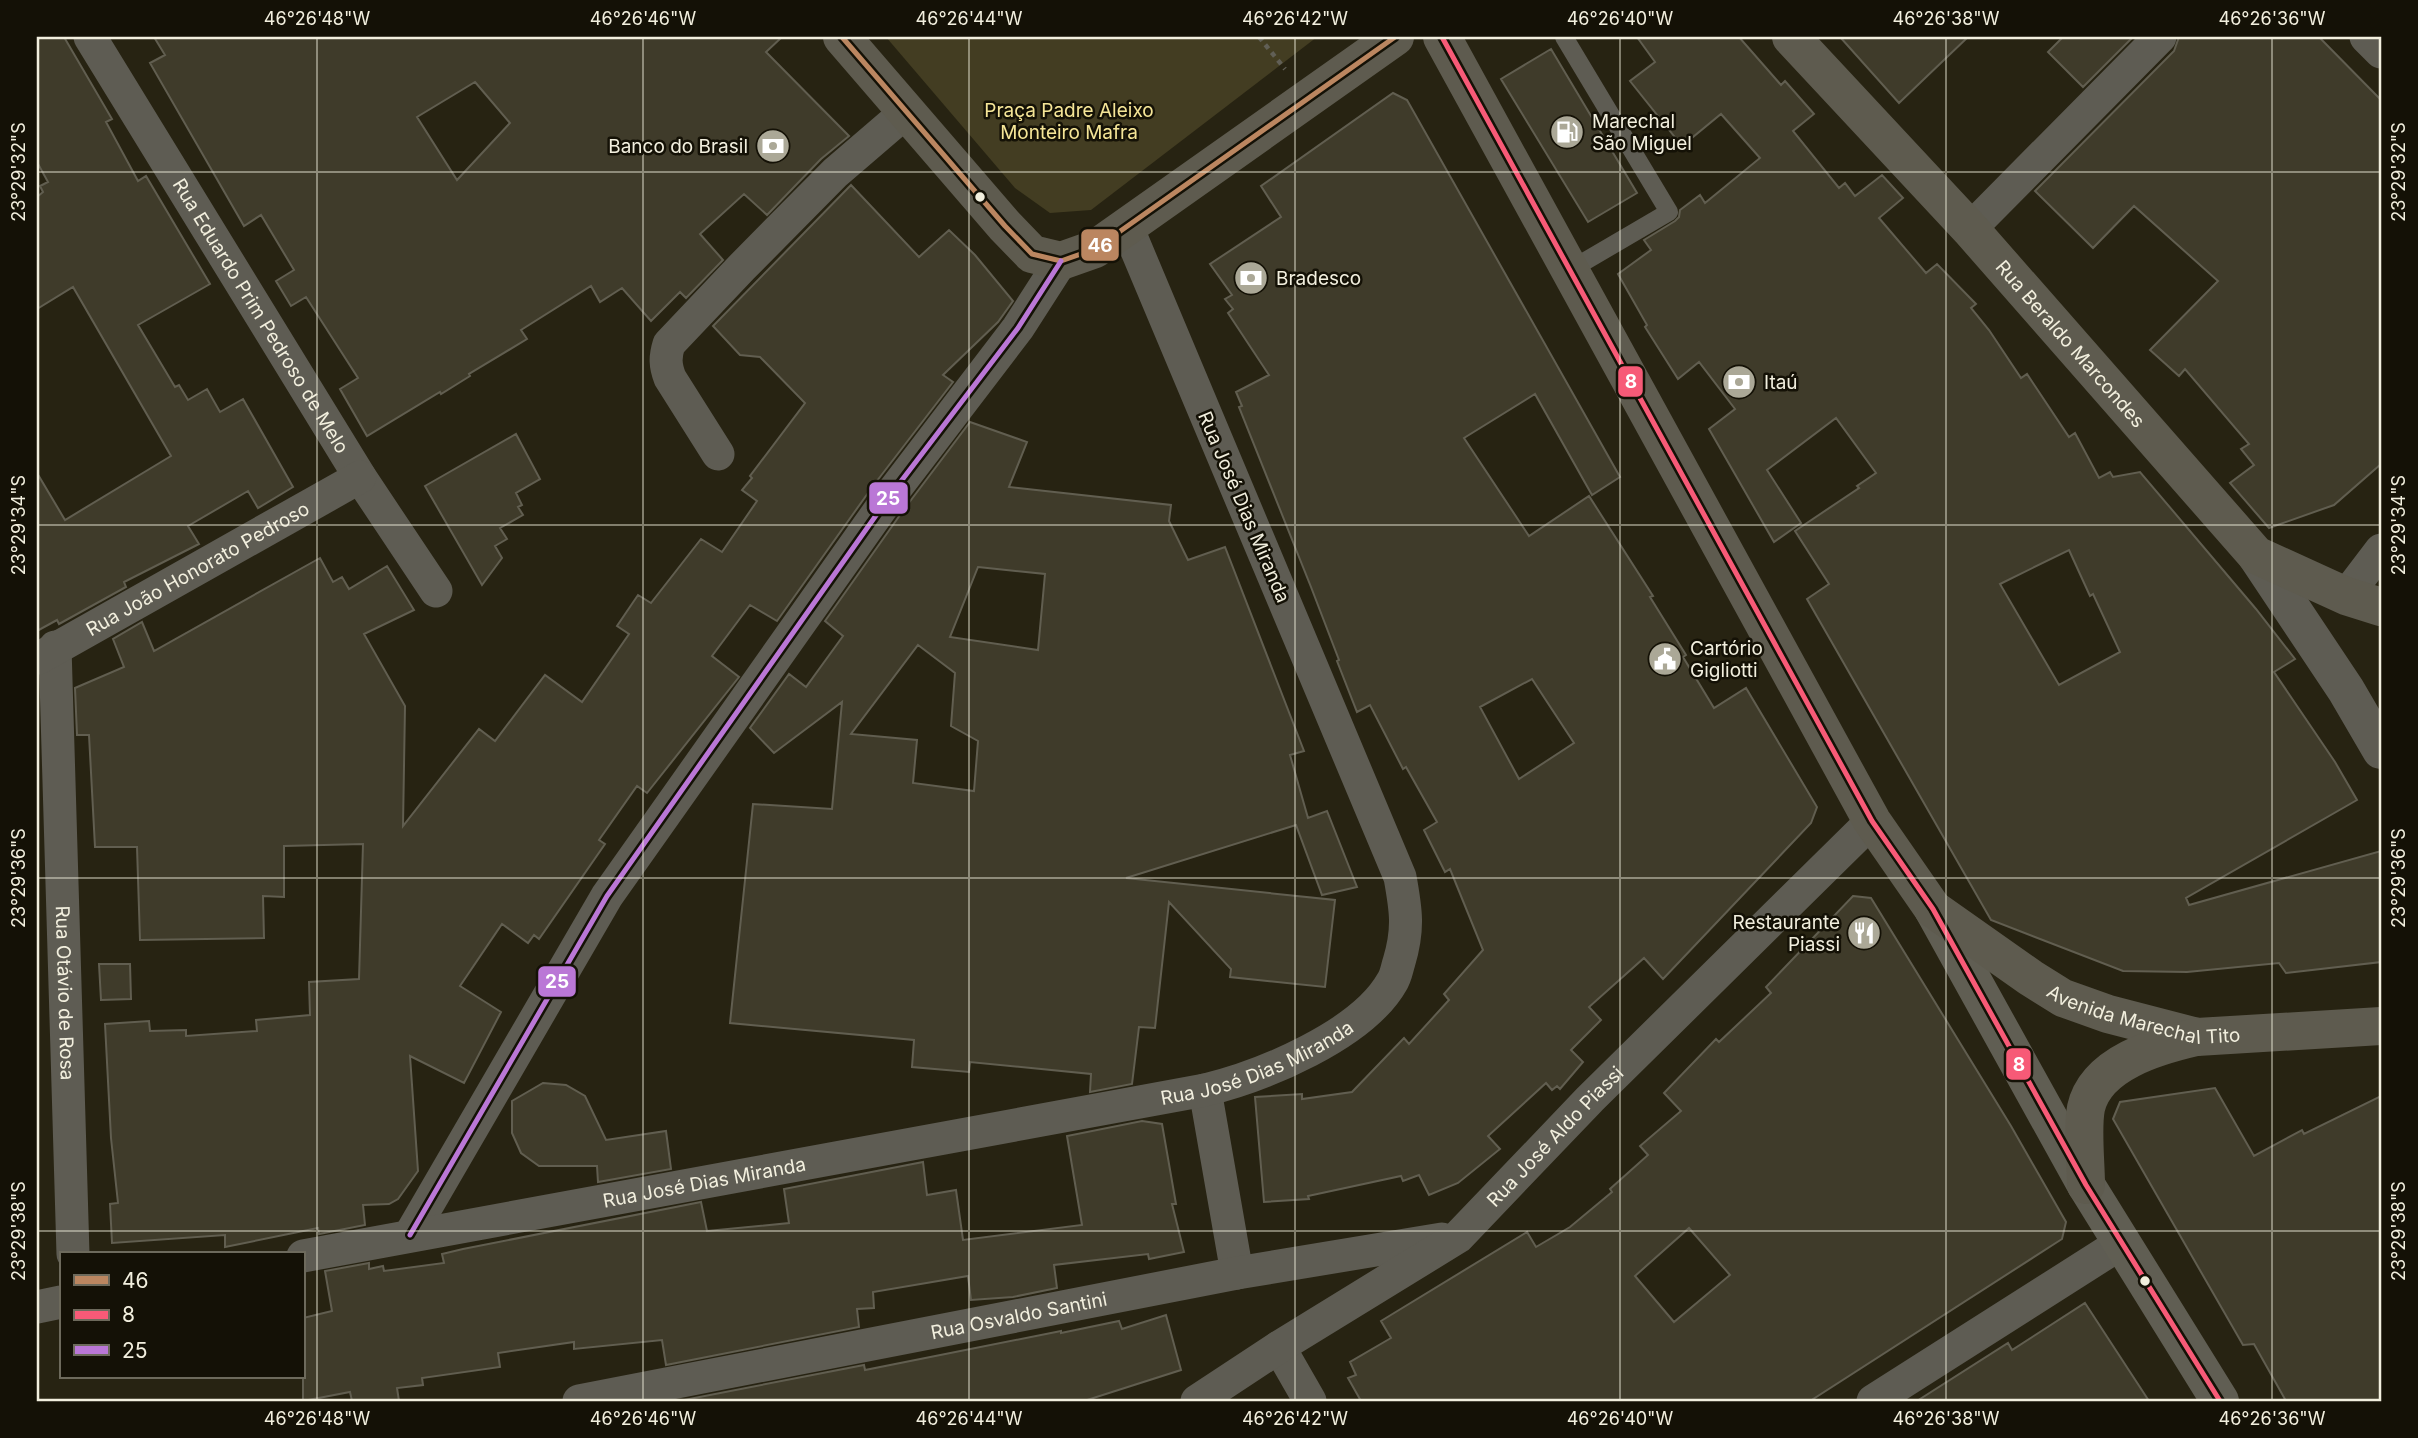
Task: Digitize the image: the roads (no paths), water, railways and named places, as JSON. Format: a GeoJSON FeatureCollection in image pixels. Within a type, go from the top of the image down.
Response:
{"type":"FeatureCollection","features":[{"type":"Feature","properties":{"kind":"main road"},"geometry":{"type":"LineString","coordinates":[[842,37],[1032,254],[1061,261],[1095,249],[1395,37]]}},
{"type":"Feature","properties":{"kind":"main road","name":"Avenida Marechal Tito"},"geometry":{"type":"LineString","coordinates":[[1442,37],[1872,821],[1933,909],[2086,1185],[2220,1401]]}},
{"type":"Feature","properties":{"kind":"main road","name":"Rua Beraldo Marcondes"},"geometry":{"type":"LineString","coordinates":[[1790,37],[1970,229],[2256,555],[2364,601]]}},
{"type":"Feature","properties":{"kind":"main road","name":"Avenida Marechal Tito"},"geometry":{"type":"LineString","coordinates":[[1933,909],[2063,998],[2108,1014],[2197,1037],[2381,1026]]}},
{"type":"Feature","properties":{"kind":"main road"},"geometry":{"type":"LineString","coordinates":[[2086,1185],[2086,1109],[2093,1089],[2105,1076],[2146,1052],[2197,1037]]}},
{"type":"Feature","properties":{"kind":"street","name":"Rua Eduardo Prim Pedroso de Melo"},"geometry":{"type":"LineString","coordinates":[[90,37],[360,477],[436,591]]}},
{"type":"Feature","properties":{"kind":"street"},"geometry":{"type":"LineString","coordinates":[[1970,229],[2160,37]]}},
{"type":"Feature","properties":{"kind":"street"},"geometry":{"type":"LineString","coordinates":[[2365,37],[2381,52]]}},
{"type":"Feature","properties":{"kind":"street"},"geometry":{"type":"LineString","coordinates":[[718,454],[670,377],[666,367],[669,344],[835,173],[906,112]]}},
{"type":"Feature","properties":{"kind":"street","name":"Rua José Dias Miranda"},"geometry":{"type":"LineString","coordinates":[[304,1256],[1240,1082],[1297,1056],[1360,1020],[1392,982],[1404,944],[1407,917],[1400,877],[1127,227]]}},
{"type":"Feature","properties":{"kind":"street"},"geometry":{"type":"LineString","coordinates":[[410,1235],[607,896],[889,497],[1018,328],[1061,261]]}},
{"type":"Feature","properties":{"kind":"street","name":"Rua João Honorato Pedroso"},"geometry":{"type":"LineString","coordinates":[[46,653],[360,477]]}},
{"type":"Feature","properties":{"kind":"street"},"geometry":{"type":"LineString","coordinates":[[2364,601],[2381,550]]}},
{"type":"Feature","properties":{"kind":"street"},"geometry":{"type":"LineString","coordinates":[[2256,555],[2346,690],[2381,750]]}},
{"type":"Feature","properties":{"kind":"street","name":"Rua Otávio de Rosa"},"geometry":{"type":"LineString","coordinates":[[46,653],[74,1252]]}},
{"type":"Feature","properties":{"kind":"street","name":"Rua José Aldo Piassi"},"geometry":{"type":"LineString","coordinates":[[1197,1401],[1458,1237],[1590,1099],[1872,821]]}},
{"type":"Feature","properties":{"kind":"street"},"geometry":{"type":"LineString","coordinates":[[1205,1090],[1237,1273]]}},
{"type":"Feature","properties":{"kind":"street","name":"Rua Osvaldo Santini"},"geometry":{"type":"LineString","coordinates":[[579,1401],[1237,1273],[1458,1237]]}},
{"type":"Feature","properties":{"kind":"street"},"geometry":{"type":"LineString","coordinates":[[1873,1401],[2123,1242]]}},
{"type":"Feature","properties":{"kind":"street"},"geometry":{"type":"LineString","coordinates":[[37,1307],[60,1302]]}},
{"type":"Feature","properties":{"kind":"street"},"geometry":{"type":"LineString","coordinates":[[1279,1347],[1310,1401]]}},
{"type":"Feature","properties":{"kind":"lane"},"geometry":{"type":"LineString","coordinates":[[1564,37],[1669,212],[1570,270]]}},
{"type":"Feature","properties":{"kind":"place","name":"Marechal São Miguel"},"geometry":{"type":"Point","coordinates":[1567,132]}},
{"type":"Feature","properties":{"kind":"place","name":"Banco do Brasil"},"geometry":{"type":"Point","coordinates":[773,146]}},
{"type":"Feature","properties":{"kind":"place","name":"Bradesco"},"geometry":{"type":"Point","coordinates":[1251,278]}},
{"type":"Feature","properties":{"kind":"place","name":"Itaú"},"geometry":{"type":"Point","coordinates":[1739,382]}},
{"type":"Feature","properties":{"kind":"place","name":"Cartório Gigliotti"},"geometry":{"type":"Point","coordinates":[1665,659]}},
{"type":"Feature","properties":{"kind":"place","name":"Restaurante Piassi"},"geometry":{"type":"Point","coordinates":[1864,933]}},
{"type":"Feature","properties":{"kind":"park label","name":"Praça Padre Aleixo Monteiro Mafra"},"geometry":{"type":"Point","coordinates":[1069,121]}}]}
